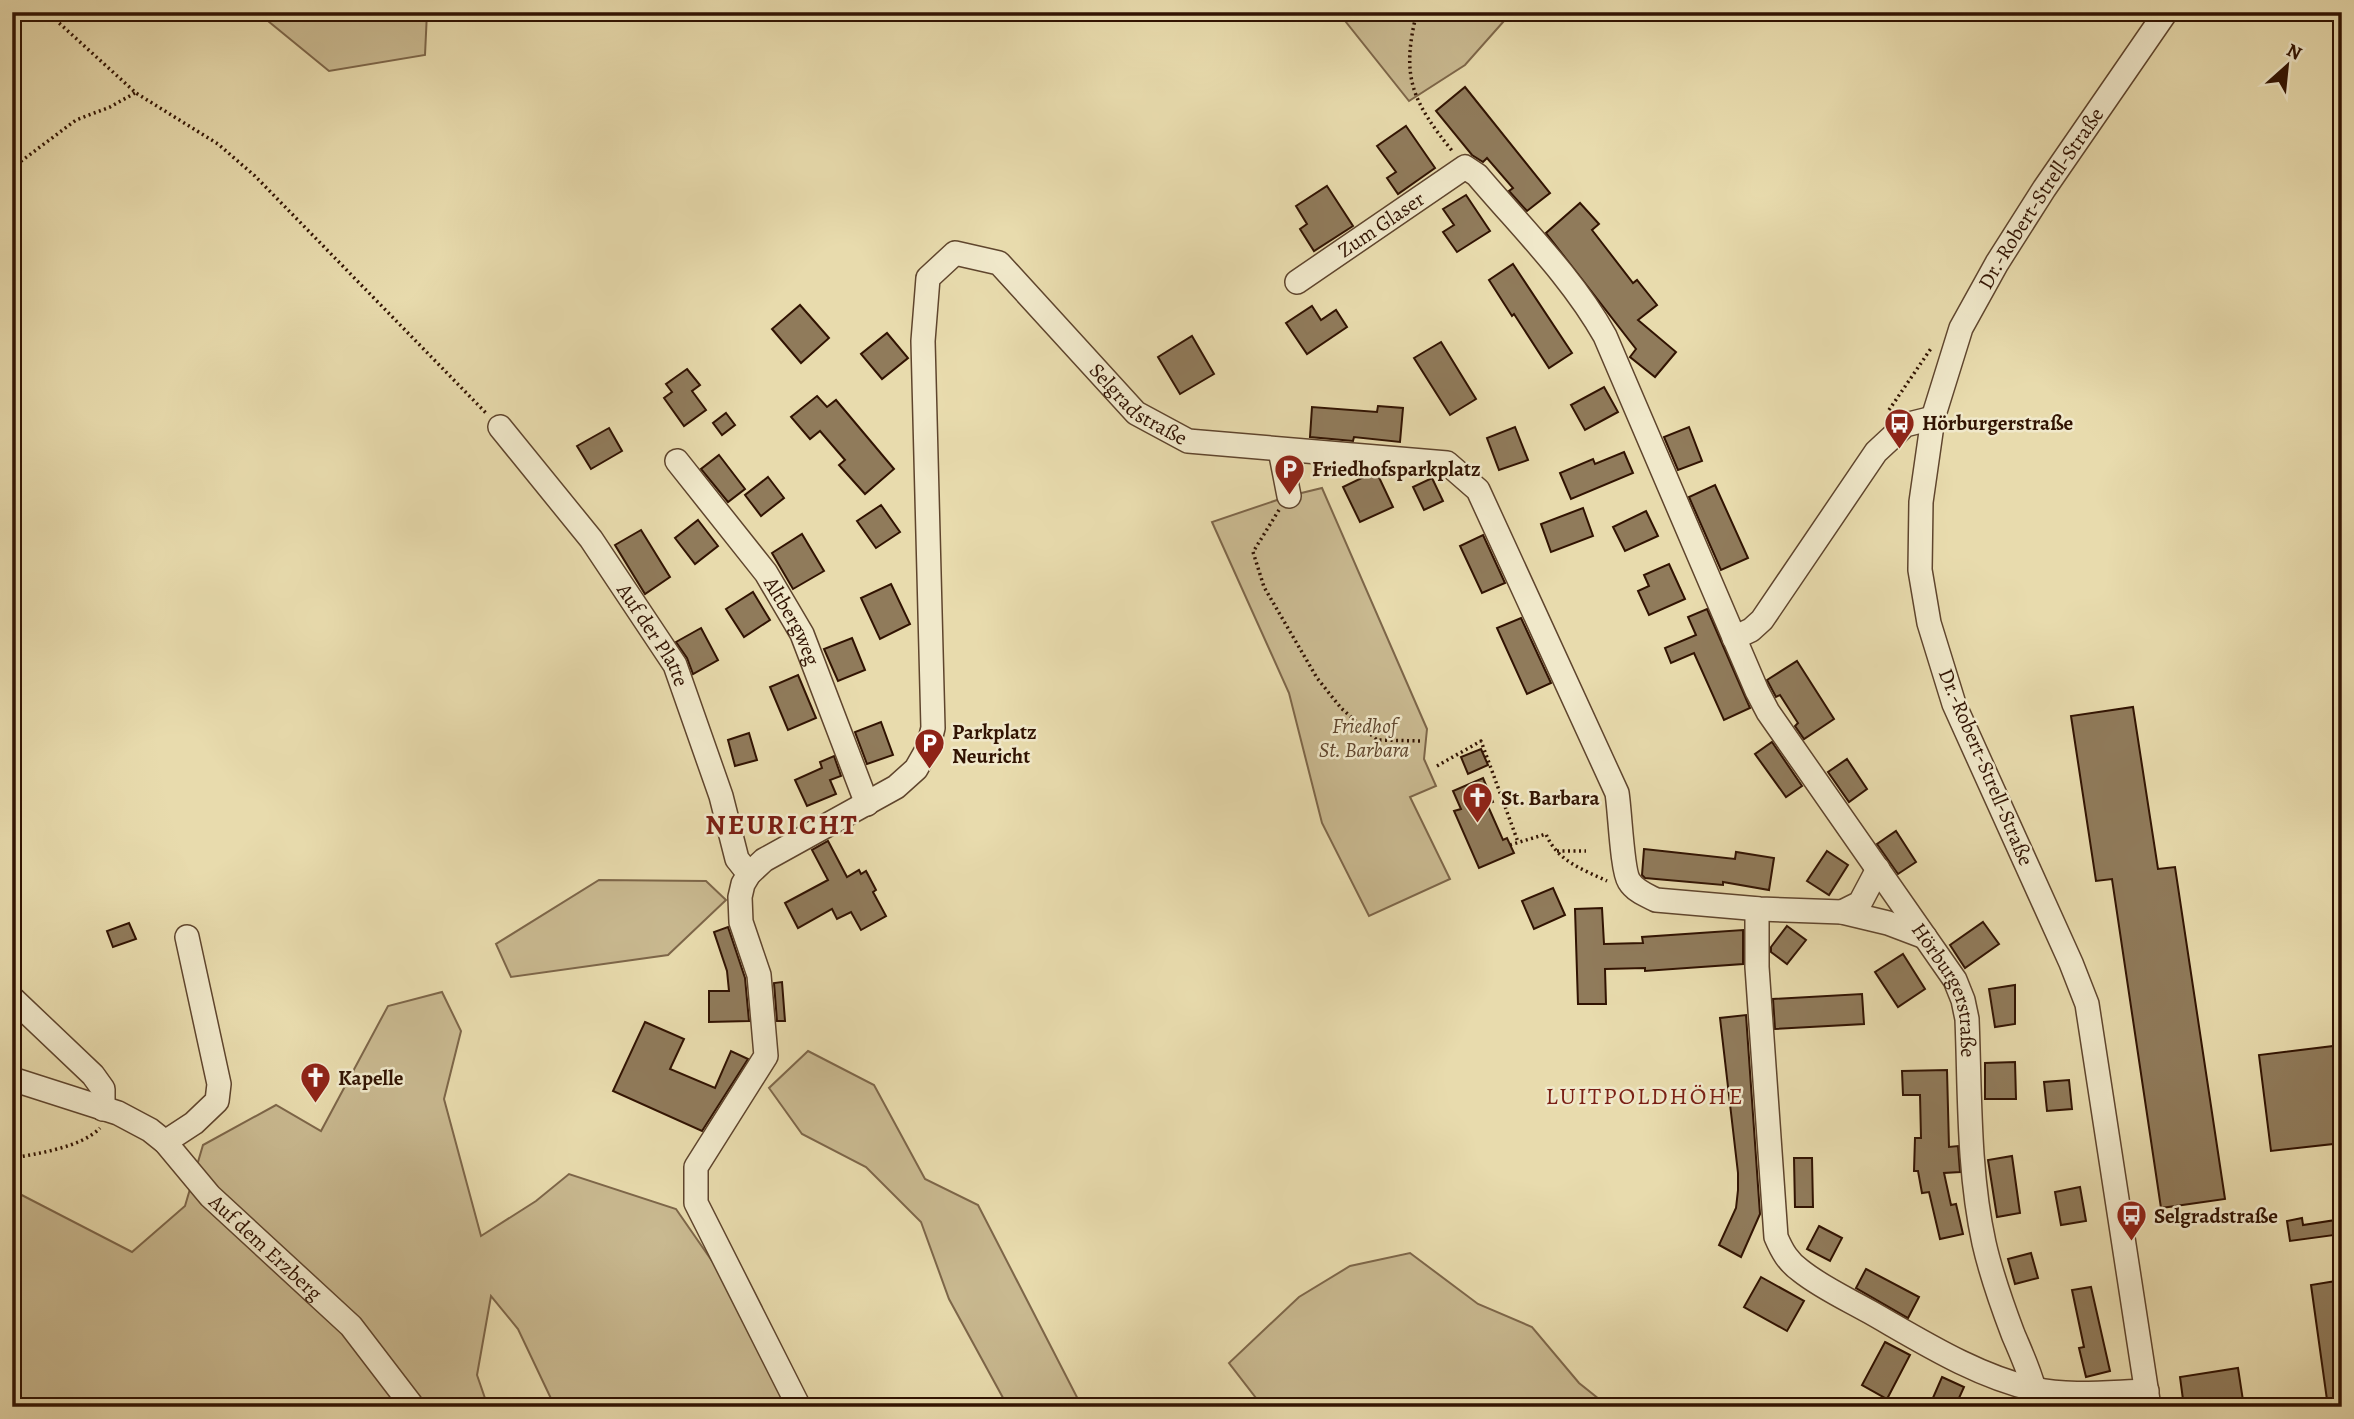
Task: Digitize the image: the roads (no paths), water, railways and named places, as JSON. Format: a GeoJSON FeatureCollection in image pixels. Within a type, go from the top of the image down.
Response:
{"type":"FeatureCollection","features":[{"type":"Feature","properties":{"kind":"street","name":"Dr.-Robert-Strell-Straße"},"geometry":{"type":"LineString","coordinates":[[2148,1399],[2087,1004],[1954,704],[1929,623],[1920,570],[1921,502],[1933,418],[1961,328],[1997,263],[2044,189],[2166,12]]}},
{"type":"Feature","properties":{"kind":"street","name":"Zum Glaser"},"geometry":{"type":"LineString","coordinates":[[1297,282],[1465,167]]}},
{"type":"Feature","properties":{"kind":"street","name":"Hörburgerstraße"},"geometry":{"type":"LineString","coordinates":[[1465,167],[1477,175],[1577,292],[1593,315],[1605,336],[1768,712],[1955,980],[1967,1018],[1975,1180],[1984,1242],[1997,1288],[2034,1389]]}},
{"type":"Feature","properties":{"kind":"street","name":"Selgradstraße"},"geometry":{"type":"LineString","coordinates":[[867,804],[896,787],[916,769],[928,748],[933,728],[923,341],[928,278],[955,253],[999,263],[1136,413],[1188,441],[1447,463],[1478,490],[1617,793],[1624,869],[1629,881],[1641,893],[1656,900],[1757,909],[1842,912],[1888,923],[1925,937]]}},
{"type":"Feature","properties":{"kind":"street"},"geometry":{"type":"LineString","coordinates":[[1734,638],[1751,630],[1762,620],[1876,452],[1905,425],[1933,418]]}},
{"type":"Feature","properties":{"kind":"street","name":"Auf der Platte"},"geometry":{"type":"LineString","coordinates":[[500,427],[591,539],[675,665],[721,796],[737,859],[749,874]]}},
{"type":"Feature","properties":{"kind":"street"},"geometry":{"type":"LineString","coordinates":[[1280,450],[1289,496]]}},
{"type":"Feature","properties":{"kind":"street","name":"Altbergweg"},"geometry":{"type":"LineString","coordinates":[[677,461],[766,573],[802,634],[867,804]]}},
{"type":"Feature","properties":{"kind":"street"},"geometry":{"type":"LineString","coordinates":[[799,1407],[696,1203],[696,1167],[766,1056],[759,975],[741,922],[740,897],[743,884],[764,860],[867,804]]}},
{"type":"Feature","properties":{"kind":"street"},"geometry":{"type":"LineString","coordinates":[[1842,912],[1860,904],[1878,869]]}},
{"type":"Feature","properties":{"kind":"street"},"geometry":{"type":"LineString","coordinates":[[1757,909],[1757,967],[1776,1237],[1783,1255],[1801,1271],[1932,1347],[1989,1374],[2034,1389],[2148,1399]]}},
{"type":"Feature","properties":{"kind":"street"},"geometry":{"type":"LineString","coordinates":[[165,1142],[194,1123],[217,1101],[219,1084],[187,937]]}},
{"type":"Feature","properties":{"kind":"street"},"geometry":{"type":"LineString","coordinates":[[12,998],[93,1075],[103,1089],[106,1109]]}},
{"type":"Feature","properties":{"kind":"street","name":"Auf dem Erzberg"},"geometry":{"type":"LineString","coordinates":[[12,1079],[106,1109],[150,1130],[165,1142],[210,1196],[351,1326],[413,1407]]}},
{"type":"Feature","properties":{"kind":"place","name":"Hörburgerstraße"},"geometry":{"type":"Point","coordinates":[1899,450]}},
{"type":"Feature","properties":{"kind":"place","name":"Friedhofsparkplatz"},"geometry":{"type":"Point","coordinates":[1289,496]}},
{"type":"Feature","properties":{"kind":"place","name":"Parkplatz Neuricht"},"geometry":{"type":"Point","coordinates":[929,771]}},
{"type":"Feature","properties":{"kind":"place","name":"St. Barbara"},"geometry":{"type":"Point","coordinates":[1478,825]}},
{"type":"Feature","properties":{"kind":"place","name":"Kapelle"},"geometry":{"type":"Point","coordinates":[315,1105]}},
{"type":"Feature","properties":{"kind":"place","name":"Selgradstraße"},"geometry":{"type":"Point","coordinates":[2131,1243]}},
{"type":"Feature","properties":{"kind":"district","name":"NEURICHT"},"geometry":{"type":"Point","coordinates":[782,825]}},
{"type":"Feature","properties":{"kind":"district","name":"LUITPOLDHÖHE"},"geometry":{"type":"Point","coordinates":[1645,1096]}},
{"type":"Feature","properties":{"kind":"park label","name":"Friedhof St. Barbara"},"geometry":{"type":"Point","coordinates":[1364,738]}}]}
